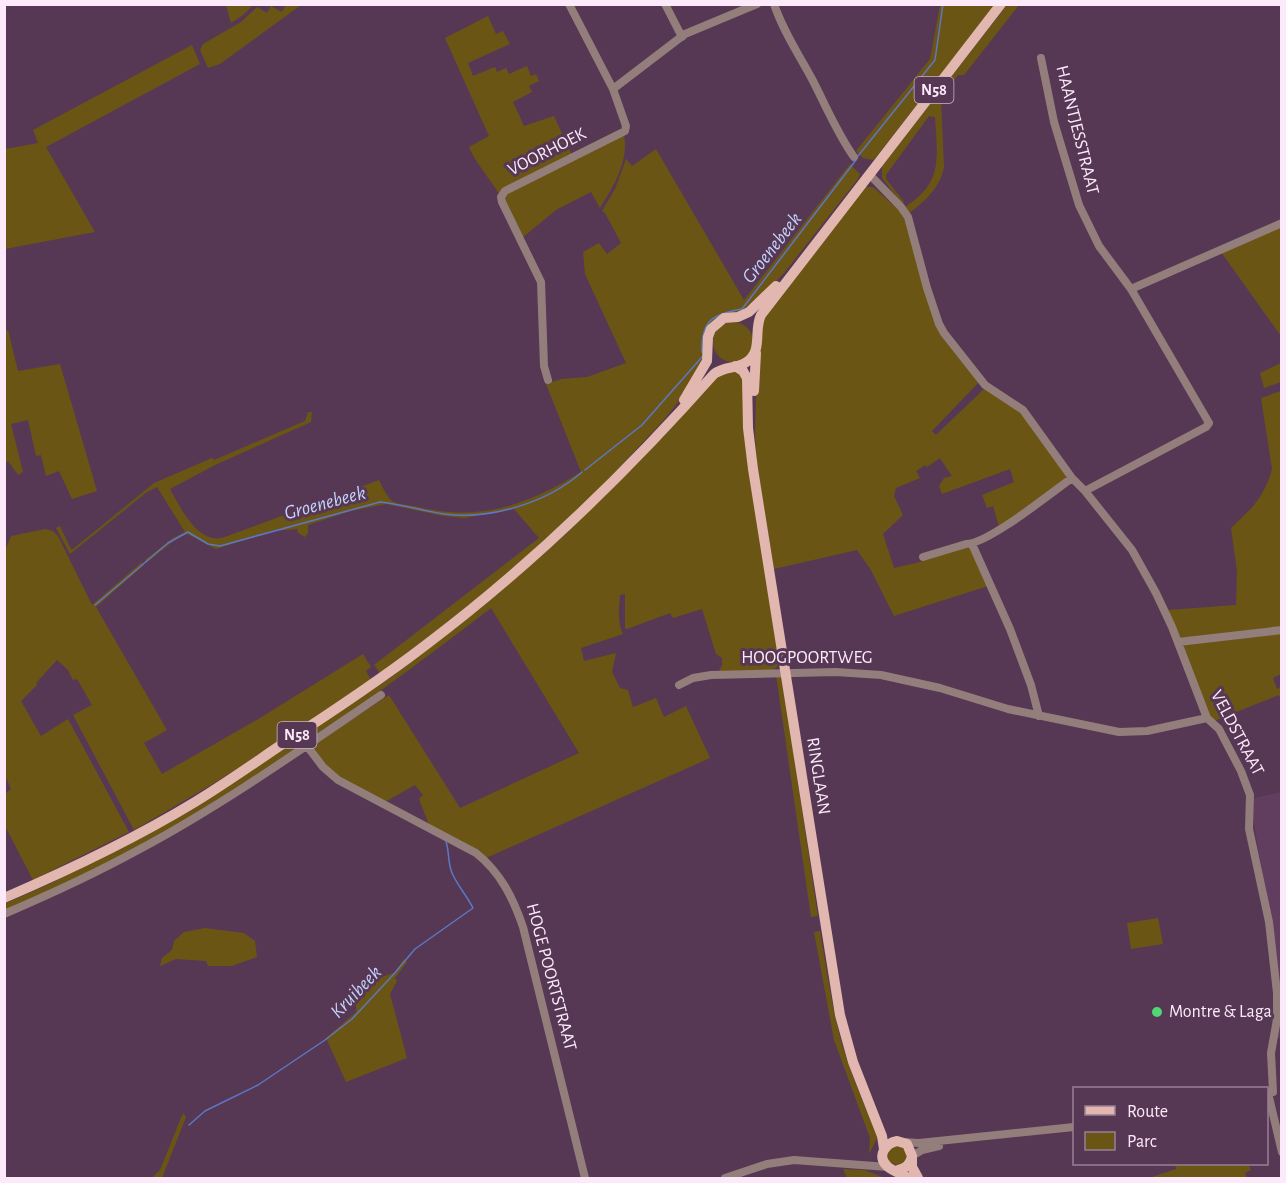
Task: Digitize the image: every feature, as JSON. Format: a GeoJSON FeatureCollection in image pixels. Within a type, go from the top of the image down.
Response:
{"type":"FeatureCollection","features":[{"type":"Feature","properties":{"kind":"main road","name":"N58"},"geometry":{"type":"LineString","coordinates":[[757,343],[757,327],[761,315],[1001,4]]}},
{"type":"Feature","properties":{"kind":"main road","name":"N58"},"geometry":{"type":"LineString","coordinates":[[738,317],[754,308],[807,254]]}},
{"type":"Feature","properties":{"kind":"main road"},"geometry":{"type":"LineString","coordinates":[[738,317],[749,322],[755,329],[757,343],[752,357],[745,364],[733,366],[716,360],[708,346],[708,337],[717,323],[724,318],[738,317]]}},
{"type":"Feature","properties":{"kind":"main road","name":"RINGLAAN"},"geometry":{"type":"LineString","coordinates":[[751,452],[757,343]]}},
{"type":"Feature","properties":{"kind":"main road","name":"N58"},"geometry":{"type":"LineString","coordinates":[[662,430],[704,368],[708,358],[708,346]]}},
{"type":"Feature","properties":{"kind":"main road","name":"N58"},"geometry":{"type":"LineString","coordinates":[[4,898],[112,848],[194,802],[380,680],[447,629],[522,567],[596,498],[714,374],[722,368],[733,366]]}},
{"type":"Feature","properties":{"kind":"main road","name":"RINGLAAN"},"geometry":{"type":"LineString","coordinates":[[733,366],[743,371],[747,378],[751,452],[840,1015],[853,1062],[882,1136],[883,1152],[893,1169],[909,1179]]}},
{"type":"Feature","properties":{"kind":"main road","name":"RINGLAAN"},"geometry":{"type":"LineString","coordinates":[[868,1102],[888,1132],[910,1147],[912,1167],[918,1179]]}},
{"type":"Feature","properties":{"kind":"main road"},"geometry":{"type":"LineString","coordinates":[[883,1152],[892,1142],[900,1141]]}},
{"type":"Feature","properties":{"kind":"main road"},"geometry":{"type":"LineString","coordinates":[[893,1169],[904,1169],[912,1157]]}},
{"type":"Feature","properties":{"kind":"street","name":"VOORHOEK"},"geometry":{"type":"LineString","coordinates":[[548,380],[544,366],[541,282],[501,197],[505,191],[625,131],[626,126],[613,89],[569,4]]}},
{"type":"Feature","properties":{"kind":"street"},"geometry":{"type":"LineString","coordinates":[[665,4],[682,37]]}},
{"type":"Feature","properties":{"kind":"street"},"geometry":{"type":"LineString","coordinates":[[613,89],[682,37],[757,4]]}},
{"type":"Feature","properties":{"kind":"street"},"geometry":{"type":"LineString","coordinates":[[774,4],[780,21],[841,138],[854,157]]}},
{"type":"Feature","properties":{"kind":"street","name":"HAANTJESSTRAAT"},"geometry":{"type":"LineString","coordinates":[[1041,58],[1054,122],[1078,205],[1099,246],[1131,288]]}},
{"type":"Feature","properties":{"kind":"street","name":"VELDSTRAAT"},"geometry":{"type":"LineString","coordinates":[[869,174],[905,212],[935,315],[944,333],[985,385],[1023,410],[1072,478],[1085,490],[1132,550],[1156,593],[1178,642],[1207,718],[1219,729],[1226,740],[1250,795],[1249,829],[1269,922],[1277,993],[1277,1019],[1271,1053],[1272,1092],[1281,1152]]}},
{"type":"Feature","properties":{"kind":"street"},"geometry":{"type":"LineString","coordinates":[[1085,490],[1206,427],[1209,423],[1131,288],[1281,223]]}},
{"type":"Feature","properties":{"kind":"street"},"geometry":{"type":"LineString","coordinates":[[923,557],[972,544],[996,532],[1072,478]]}},
{"type":"Feature","properties":{"kind":"street"},"geometry":{"type":"LineString","coordinates":[[972,544],[1010,629],[1031,685],[1039,716]]}},
{"type":"Feature","properties":{"kind":"street"},"geometry":{"type":"LineString","coordinates":[[1178,642],[1281,630]]}},
{"type":"Feature","properties":{"kind":"street","name":"HOOGPOORTWEG"},"geometry":{"type":"LineString","coordinates":[[680,685],[693,678],[711,675],[862,672],[940,688],[1008,709],[1102,730],[1134,733],[1207,718]]}},
{"type":"Feature","properties":{"kind":"street"},"geometry":{"type":"LineString","coordinates":[[4,914],[72,884],[141,849],[307,746],[381,695]]}},
{"type":"Feature","properties":{"kind":"street","name":"HOGE POORTSTRAAT"},"geometry":{"type":"LineString","coordinates":[[307,746],[323,767],[338,780],[476,853],[495,869],[504,883],[523,927],[585,1179]]}},
{"type":"Feature","properties":{"kind":"street"},"geometry":{"type":"LineString","coordinates":[[900,1141],[919,1143],[1073,1127]]}},
{"type":"Feature","properties":{"kind":"street"},"geometry":{"type":"LineString","coordinates":[[912,1157],[922,1150],[972,1138]]}},
{"type":"Feature","properties":{"kind":"street"},"geometry":{"type":"LineString","coordinates":[[849,1163],[873,1160],[883,1152]]}},
{"type":"Feature","properties":{"kind":"street"},"geometry":{"type":"LineString","coordinates":[[725,1179],[776,1162],[803,1160],[893,1169]]}},
{"type":"Feature","properties":{"kind":"shaded area"},"geometry":{"type":"Polygon","coordinates":[[[1281,792],[1281,1038],[1275,1039],[1271,923],[1253,818],[1254,798],[1281,792]]]}},
{"type":"Feature","properties":{"kind":"green space"},"geometry":{"type":"Polygon","coordinates":[[[226,4],[253,5],[231,23],[226,4]]]}},
{"type":"Feature","properties":{"kind":"green space"},"geometry":{"type":"Polygon","coordinates":[[[286,5],[301,5],[220,64],[208,68],[200,50],[203,44],[241,22],[257,7],[267,13],[271,6],[282,12],[286,5]]]}},
{"type":"Feature","properties":{"kind":"green space"},"geometry":{"type":"Polygon","coordinates":[[[940,5],[995,5],[877,156],[873,160],[863,158],[856,151],[930,59],[940,5]]]}},
{"type":"Feature","properties":{"kind":"green space"},"geometry":{"type":"Polygon","coordinates":[[[1007,5],[1019,5],[964,75],[958,75],[941,98],[944,167],[931,193],[909,213],[905,207],[918,198],[926,188],[935,168],[937,144],[935,117],[929,116],[886,175],[886,179],[904,202],[902,204],[882,178],[882,166],[1007,5]]]}},
{"type":"Feature","properties":{"kind":"green space"},"geometry":{"type":"Polygon","coordinates":[[[488,16],[496,34],[503,31],[510,44],[468,63],[473,76],[495,67],[497,72],[506,68],[509,74],[527,66],[531,76],[536,74],[539,81],[529,86],[532,92],[513,102],[524,126],[554,116],[572,155],[500,195],[469,147],[489,136],[445,38],[488,16]]]}},
{"type":"Feature","properties":{"kind":"green space"},"geometry":{"type":"Polygon","coordinates":[[[192,45],[200,64],[46,147],[95,232],[5,249],[5,149],[38,143],[33,130],[192,45]]]}},
{"type":"Feature","properties":{"kind":"green space"},"geometry":{"type":"Polygon","coordinates":[[[624,134],[624,154],[619,173],[600,208],[591,192],[556,210],[522,238],[504,203],[507,193],[624,134]]]}},
{"type":"Feature","properties":{"kind":"green space"},"geometry":{"type":"Polygon","coordinates":[[[656,149],[744,300],[850,164],[860,174],[784,273],[750,308],[720,316],[699,366],[678,402],[660,425],[604,484],[544,542],[480,596],[380,673],[374,665],[539,538],[514,509],[464,518],[386,504],[351,511],[308,525],[308,533],[305,537],[298,533],[297,529],[272,531],[216,549],[187,534],[177,538],[146,563],[145,560],[173,538],[185,532],[157,487],[147,492],[70,554],[56,528],[60,526],[73,549],[154,483],[305,421],[308,412],[312,412],[311,422],[215,465],[170,489],[190,522],[205,535],[222,538],[379,480],[389,498],[397,503],[441,511],[483,511],[522,502],[542,494],[581,472],[546,384],[561,379],[587,377],[626,363],[585,274],[583,252],[599,243],[607,254],[621,243],[602,211],[615,189],[626,159],[632,166],[656,149]]]}},
{"type":"Feature","properties":{"kind":"green space"},"geometry":{"type":"Polygon","coordinates":[[[865,187],[873,187],[903,214],[934,317],[979,382],[932,431],[936,435],[985,388],[1020,411],[1068,477],[999,527],[993,506],[987,508],[982,495],[1014,482],[1010,469],[942,494],[939,486],[944,478],[952,476],[940,458],[916,471],[920,478],[896,488],[894,496],[903,515],[883,534],[894,568],[971,546],[988,586],[894,616],[871,570],[857,550],[774,569],[757,465],[755,434],[757,358],[763,319],[865,187]]]}},
{"type":"Feature","properties":{"kind":"green space"},"geometry":{"type":"Polygon","coordinates":[[[1281,225],[1281,336],[1221,252],[1281,225]]]}},
{"type":"Feature","properties":{"kind":"green space"},"geometry":{"type":"Polygon","coordinates":[[[733,322],[741,323],[747,328],[752,334],[752,350],[747,356],[741,361],[733,362],[725,361],[719,356],[714,350],[713,342],[714,334],[719,328],[725,323],[733,322]]]}},
{"type":"Feature","properties":{"kind":"green space"},"geometry":{"type":"Polygon","coordinates":[[[8,330],[18,371],[60,364],[97,491],[72,499],[59,471],[46,476],[41,455],[36,456],[28,420],[11,424],[23,472],[18,475],[8,461],[5,463],[4,331],[8,330]]]}},
{"type":"Feature","properties":{"kind":"green space"},"geometry":{"type":"Polygon","coordinates":[[[1281,363],[1281,382],[1264,388],[1260,373],[1281,363]]]}},
{"type":"Feature","properties":{"kind":"green space"},"geometry":{"type":"Polygon","coordinates":[[[731,370],[743,375],[779,665],[772,671],[718,673],[722,665],[722,658],[716,654],[702,609],[673,618],[670,613],[627,629],[625,628],[625,594],[620,595],[619,610],[623,634],[581,648],[584,661],[616,653],[612,672],[620,688],[628,690],[633,707],[656,698],[664,717],[686,706],[710,758],[486,858],[429,825],[419,799],[423,795],[415,785],[383,803],[351,786],[326,766],[313,745],[389,695],[460,808],[579,753],[491,608],[363,703],[232,792],[141,847],[5,912],[4,904],[54,882],[290,745],[390,678],[488,602],[566,534],[722,371],[731,370]]]}},
{"type":"Feature","properties":{"kind":"green space"},"geometry":{"type":"Polygon","coordinates":[[[1281,391],[1281,627],[1183,639],[1178,636],[1167,610],[1236,605],[1237,571],[1231,528],[1256,502],[1269,479],[1272,469],[1261,398],[1281,391]]]}},
{"type":"Feature","properties":{"kind":"green space"},"geometry":{"type":"Polygon","coordinates":[[[45,529],[53,531],[58,536],[92,605],[142,562],[144,565],[96,607],[167,730],[144,743],[162,774],[260,718],[363,654],[371,667],[366,671],[371,680],[297,730],[292,722],[286,725],[292,734],[134,830],[73,715],[92,705],[77,679],[73,680],[68,670],[57,660],[21,701],[41,736],[68,719],[129,832],[33,880],[5,826],[5,794],[11,789],[5,775],[4,554],[11,536],[45,529]]]}},
{"type":"Feature","properties":{"kind":"green space"},"geometry":{"type":"Polygon","coordinates":[[[1281,632],[1281,674],[1273,678],[1277,689],[1281,687],[1281,699],[1279,695],[1214,721],[1209,715],[1183,647],[1184,644],[1281,632]]]}},
{"type":"Feature","properties":{"kind":"green space"},"geometry":{"type":"Polygon","coordinates":[[[776,675],[782,677],[818,916],[811,917],[776,675]]]}},
{"type":"Feature","properties":{"kind":"green space"},"geometry":{"type":"Polygon","coordinates":[[[1158,918],[1163,944],[1131,949],[1127,923],[1158,918]]]}},
{"type":"Feature","properties":{"kind":"green space"},"geometry":{"type":"Polygon","coordinates":[[[205,928],[244,933],[255,941],[257,957],[232,966],[208,966],[206,961],[176,959],[160,966],[162,958],[172,950],[174,941],[184,932],[205,928]]]}},
{"type":"Feature","properties":{"kind":"green space"},"geometry":{"type":"Polygon","coordinates":[[[820,931],[840,1037],[852,1075],[878,1136],[869,1154],[870,1138],[834,1040],[814,932],[820,931]]]}},
{"type":"Feature","properties":{"kind":"green space"},"geometry":{"type":"Polygon","coordinates":[[[404,959],[407,962],[395,978],[397,981],[390,994],[407,1058],[346,1082],[326,1038],[356,1012],[356,1002],[366,987],[378,978],[394,973],[404,959]]]}},
{"type":"Feature","properties":{"kind":"green space"},"geometry":{"type":"Polygon","coordinates":[[[183,1113],[186,1117],[162,1178],[152,1178],[160,1170],[183,1113]]]}},
{"type":"Feature","properties":{"kind":"green space"},"geometry":{"type":"Polygon","coordinates":[[[897,1145],[904,1148],[907,1155],[904,1162],[897,1165],[890,1162],[887,1155],[890,1148],[897,1145]]]}},
{"type":"Feature","properties":{"kind":"green space"},"geometry":{"type":"Polygon","coordinates":[[[1175,1165],[1248,1165],[1251,1170],[1245,1173],[1247,1178],[1149,1178],[1176,1169],[1175,1165]]]}},
{"type":"Feature","properties":{"kind":"green space"},"geometry":{"type":"Polygon","coordinates":[[[843,1169],[864,1170],[885,1178],[847,1178],[843,1169]]]}},
{"type":"Feature","properties":{"kind":"waterway","name":"Groenebeek"},"geometry":{"type":"LineString","coordinates":[[858,156],[935,60],[943,4]]}},
{"type":"Feature","properties":{"kind":"waterway","name":"Groenebeek"},"geometry":{"type":"LineString","coordinates":[[702,352],[704,332],[711,320],[723,313],[742,309],[856,160]]}},
{"type":"Feature","properties":{"kind":"waterway","name":"Groenebeek"},"geometry":{"type":"LineString","coordinates":[[585,470],[642,425],[702,357]]}},
{"type":"Feature","properties":{"kind":"waterway","name":"Groenebeek"},"geometry":{"type":"LineString","coordinates":[[95,605],[168,543],[188,532],[208,544],[220,546],[380,502],[444,514],[499,512],[552,492],[582,472]]}},
{"type":"Feature","properties":{"kind":"waterway","name":"Kruibeek"},"geometry":{"type":"LineString","coordinates":[[189,1125],[205,1111],[258,1085],[325,1040],[352,1019],[415,949],[473,908],[451,871],[446,842]]}},
{"type":"Feature","properties":{"kind":"place","name":"Montre & Laga"},"geometry":{"type":"Point","coordinates":[1157,1012]}}]}
